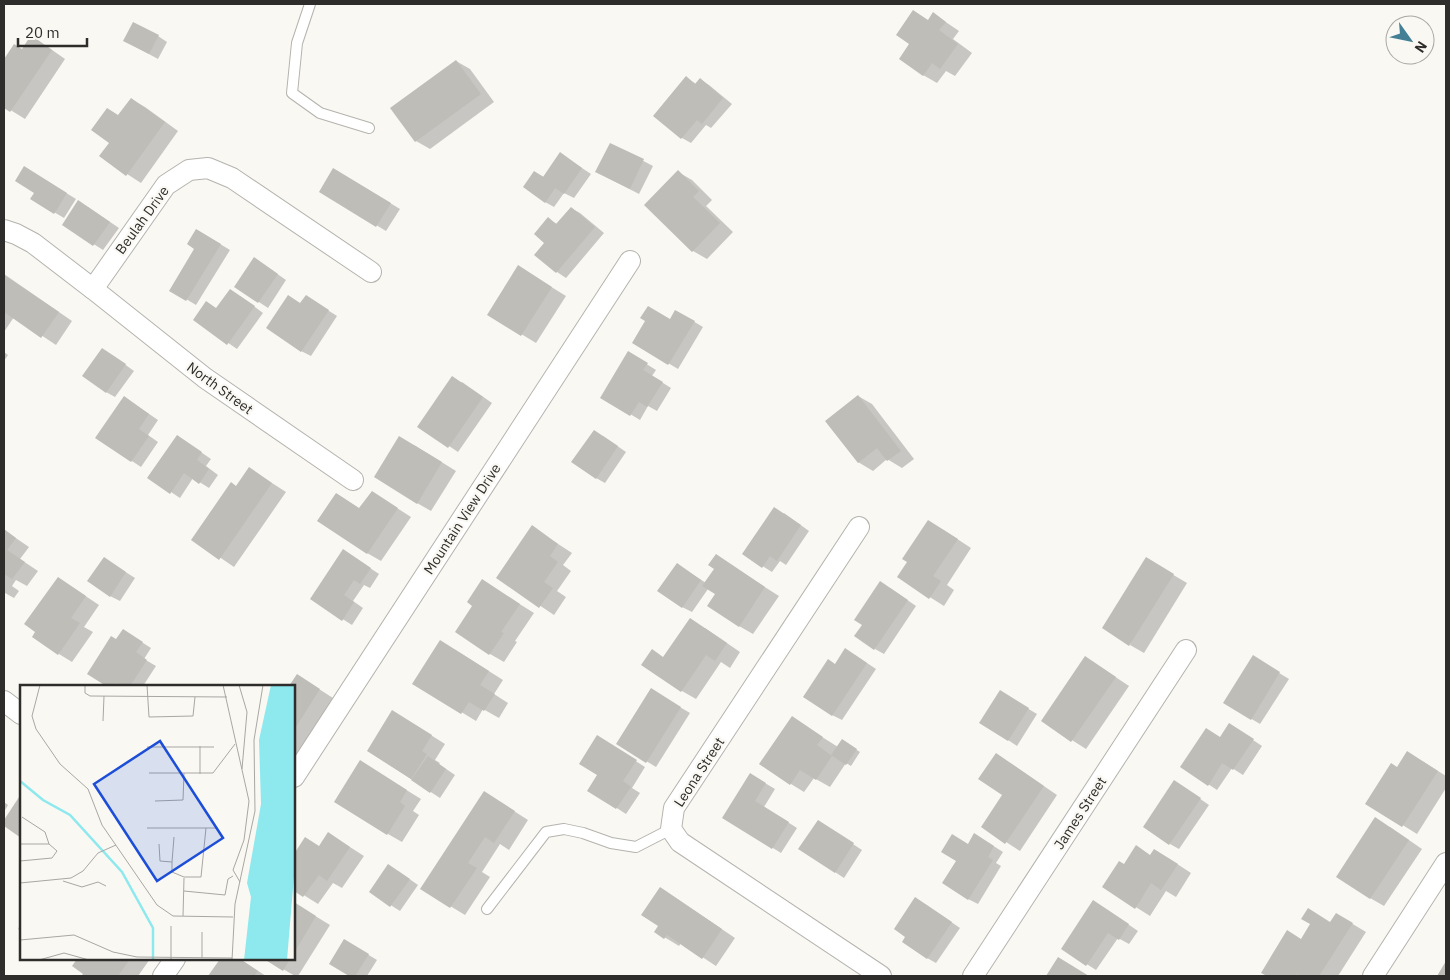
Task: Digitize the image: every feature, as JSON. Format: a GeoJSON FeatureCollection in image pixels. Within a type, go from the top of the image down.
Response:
{"type":"FeatureCollection","features":[{"type":"Feature","properties":{"kind":"street","name":"Beulah Drive"},"geometry":{"type":"LineString","coordinates":[[93,289],[166,184],[188,170],[208,168],[232,178],[371,272]]}},
{"type":"Feature","properties":{"kind":"street"},"geometry":{"type":"LineString","coordinates":[[4,230],[33,242],[93,289]]}},
{"type":"Feature","properties":{"kind":"street","name":"Mountain View Drive"},"geometry":{"type":"LineString","coordinates":[[295,775],[630,261]]}},
{"type":"Feature","properties":{"kind":"street","name":"North Street"},"geometry":{"type":"LineString","coordinates":[[93,289],[205,378],[352,480]]}},
{"type":"Feature","properties":{"kind":"street","name":"Leona Street"},"geometry":{"type":"LineString","coordinates":[[671,829],[674,808],[859,527]]}},
{"type":"Feature","properties":{"kind":"street","name":"James Street"},"geometry":{"type":"LineString","coordinates":[[973,976],[1186,650]]}},
{"type":"Feature","properties":{"kind":"street"},"geometry":{"type":"LineString","coordinates":[[4,701],[20,713]]}},
{"type":"Feature","properties":{"kind":"street"},"geometry":{"type":"LineString","coordinates":[[671,829],[680,842],[880,976]]}},
{"type":"Feature","properties":{"kind":"street"},"geometry":{"type":"LineString","coordinates":[[1373,976],[1446,862]]}},
{"type":"Feature","properties":{"kind":"street"},"geometry":{"type":"LineString","coordinates":[[164,976],[174,960]]}},
{"type":"Feature","properties":{"kind":"lane"},"geometry":{"type":"LineString","coordinates":[[310,4],[297,43],[292,93],[320,113],[369,128]]}},
{"type":"Feature","properties":{"kind":"lane"},"geometry":{"type":"LineString","coordinates":[[487,909],[546,832],[564,829],[583,833],[611,843],[636,847],[671,829]]}},
{"type":"Feature","properties":{"kind":"building"},"geometry":{"type":"Polygon","coordinates":[[[913,10],[928,20],[933,12],[946,22],[939,30],[958,44],[940,69],[932,63],[923,76],[899,59],[909,44],[896,35],[913,10]]]}},
{"type":"Feature","properties":{"kind":"building"},"geometry":{"type":"Polygon","coordinates":[[[133,22],[159,35],[149,54],[123,41],[133,22]]]}},
{"type":"Feature","properties":{"kind":"building"},"geometry":{"type":"Polygon","coordinates":[[[31,35],[52,50],[10,112],[4,108],[4,59],[14,44],[22,49],[31,35]]]}},
{"type":"Feature","properties":{"kind":"building"},"geometry":{"type":"Polygon","coordinates":[[[456,60],[481,94],[415,142],[390,108],[456,60]]]}},
{"type":"Feature","properties":{"kind":"building"},"geometry":{"type":"Polygon","coordinates":[[[686,76],[695,84],[700,78],[723,98],[702,124],[697,120],[681,139],[653,116],[686,76]]]}},
{"type":"Feature","properties":{"kind":"building"},"geometry":{"type":"Polygon","coordinates":[[[131,98],[165,122],[126,176],[99,156],[109,143],[91,130],[107,108],[118,115],[131,98]]]}},
{"type":"Feature","properties":{"kind":"building"},"geometry":{"type":"Polygon","coordinates":[[[610,143],[644,159],[630,189],[595,172],[610,143]]]}},
{"type":"Feature","properties":{"kind":"building"},"geometry":{"type":"Polygon","coordinates":[[[560,152],[582,168],[564,194],[555,188],[545,203],[523,187],[534,171],[543,177],[560,152]]]}},
{"type":"Feature","properties":{"kind":"building"},"geometry":{"type":"Polygon","coordinates":[[[24,166],[67,193],[54,214],[30,199],[34,193],[15,181],[24,166]]]}},
{"type":"Feature","properties":{"kind":"building"},"geometry":{"type":"Polygon","coordinates":[[[333,168],[391,203],[376,227],[319,192],[333,168]]]}},
{"type":"Feature","properties":{"kind":"building"},"geometry":{"type":"Polygon","coordinates":[[[678,170],[699,191],[693,197],[720,223],[692,252],[644,205],[678,170]]]}},
{"type":"Feature","properties":{"kind":"building"},"geometry":{"type":"Polygon","coordinates":[[[78,200],[110,222],[93,246],[62,225],[78,200]]]}},
{"type":"Feature","properties":{"kind":"building"},"geometry":{"type":"Polygon","coordinates":[[[571,207],[595,227],[556,273],[534,255],[544,243],[534,234],[548,217],[556,224],[571,207]]]}},
{"type":"Feature","properties":{"kind":"building"},"geometry":{"type":"Polygon","coordinates":[[[196,229],[221,244],[186,301],[169,291],[194,249],[187,244],[196,229]]]}},
{"type":"Feature","properties":{"kind":"building"},"geometry":{"type":"Polygon","coordinates":[[[254,257],[278,274],[258,303],[234,287],[254,257]]]}},
{"type":"Feature","properties":{"kind":"building"},"geometry":{"type":"Polygon","coordinates":[[[518,265],[552,287],[521,336],[487,315],[518,265]]]}},
{"type":"Feature","properties":{"kind":"building"},"geometry":{"type":"Polygon","coordinates":[[[4,275],[59,312],[41,338],[4,312],[4,275]]]}},
{"type":"Feature","properties":{"kind":"building"},"geometry":{"type":"Polygon","coordinates":[[[230,289],[255,306],[227,345],[193,320],[206,301],[216,308],[230,289]]]}},
{"type":"Feature","properties":{"kind":"building"},"geometry":{"type":"Polygon","coordinates":[[[288,295],[300,303],[306,295],[329,310],[301,352],[266,328],[288,295]]]}},
{"type":"Feature","properties":{"kind":"building"},"geometry":{"type":"Polygon","coordinates":[[[648,306],[670,319],[675,310],[695,321],[668,365],[632,343],[645,321],[640,318],[648,306]]]}},
{"type":"Feature","properties":{"kind":"building"},"geometry":{"type":"Polygon","coordinates":[[[102,348],[126,364],[106,393],[82,376],[102,348]]]}},
{"type":"Feature","properties":{"kind":"building"},"geometry":{"type":"Polygon","coordinates":[[[628,351],[648,363],[643,370],[663,382],[647,407],[639,402],[630,416],[600,398],[628,351]]]}},
{"type":"Feature","properties":{"kind":"building"},"geometry":{"type":"Polygon","coordinates":[[[452,376],[483,397],[448,448],[417,427],[452,376]]]}},
{"type":"Feature","properties":{"kind":"building"},"geometry":{"type":"Polygon","coordinates":[[[858,395],[901,451],[887,461],[877,448],[858,463],[825,421],[858,395]]]}},
{"type":"Feature","properties":{"kind":"building"},"geometry":{"type":"Polygon","coordinates":[[[124,396],[149,414],[139,429],[149,436],[131,462],[95,438],[124,396]]]}},
{"type":"Feature","properties":{"kind":"building"},"geometry":{"type":"Polygon","coordinates":[[[594,430],[618,446],[596,479],[571,462],[594,430]]]}},
{"type":"Feature","properties":{"kind":"building"},"geometry":{"type":"Polygon","coordinates":[[[177,435],[202,452],[197,460],[209,469],[199,484],[184,473],[170,494],[147,478],[177,435]]]}},
{"type":"Feature","properties":{"kind":"building"},"geometry":{"type":"Polygon","coordinates":[[[399,436],[442,462],[417,504],[374,477],[399,436]]]}},
{"type":"Feature","properties":{"kind":"building"},"geometry":{"type":"Polygon","coordinates":[[[249,467],[272,483],[219,560],[191,540],[231,482],[236,486],[249,467]]]}},
{"type":"Feature","properties":{"kind":"building"},"geometry":{"type":"Polygon","coordinates":[[[372,491],[398,508],[367,554],[317,521],[336,493],[359,508],[372,491]]]}},
{"type":"Feature","properties":{"kind":"building"},"geometry":{"type":"Polygon","coordinates":[[[774,507],[801,525],[777,561],[770,556],[762,568],[742,554],[774,507]]]}},
{"type":"Feature","properties":{"kind":"building"},"geometry":{"type":"Polygon","coordinates":[[[928,520],[958,539],[933,576],[941,581],[929,599],[897,577],[907,562],[902,559],[928,520]]]}},
{"type":"Feature","properties":{"kind":"building"},"geometry":{"type":"Polygon","coordinates":[[[532,525],[558,544],[550,556],[558,562],[544,582],[553,588],[539,608],[496,578],[532,525]]]}},
{"type":"Feature","properties":{"kind":"building"},"geometry":{"type":"Polygon","coordinates":[[[4,529],[16,538],[7,550],[25,562],[12,579],[4,574],[4,529]]]}},
{"type":"Feature","properties":{"kind":"building"},"geometry":{"type":"Polygon","coordinates":[[[343,549],[371,568],[360,584],[354,580],[344,595],[354,602],[342,621],[310,599],[343,549]]]}},
{"type":"Feature","properties":{"kind":"building"},"geometry":{"type":"Polygon","coordinates":[[[716,554],[765,587],[739,627],[707,606],[715,594],[702,586],[714,569],[708,565],[716,554]]]}},
{"type":"Feature","properties":{"kind":"building"},"geometry":{"type":"Polygon","coordinates":[[[104,557],[126,572],[110,597],[87,581],[104,557]]]}},
{"type":"Feature","properties":{"kind":"building"},"geometry":{"type":"Polygon","coordinates":[[[1146,557],[1174,574],[1129,646],[1102,628],[1146,557]]]}},
{"type":"Feature","properties":{"kind":"building"},"geometry":{"type":"Polygon","coordinates":[[[677,563],[701,580],[682,608],[657,591],[677,563]]]}},
{"type":"Feature","properties":{"kind":"building"},"geometry":{"type":"Polygon","coordinates":[[[58,577],[86,596],[71,618],[80,623],[58,655],[32,637],[35,632],[24,624],[58,577]]]}},
{"type":"Feature","properties":{"kind":"building"},"geometry":{"type":"Polygon","coordinates":[[[482,579],[520,604],[501,632],[504,633],[489,655],[455,632],[472,606],[467,602],[482,579]]]}},
{"type":"Feature","properties":{"kind":"building"},"geometry":{"type":"Polygon","coordinates":[[[880,581],[908,600],[874,650],[854,636],[862,625],[854,620],[880,581]]]}},
{"type":"Feature","properties":{"kind":"building"},"geometry":{"type":"Polygon","coordinates":[[[690,618],[727,643],[715,661],[706,655],[681,692],[641,665],[652,649],[663,657],[690,618]]]}},
{"type":"Feature","properties":{"kind":"building"},"geometry":{"type":"Polygon","coordinates":[[[123,629],[143,642],[136,652],[147,660],[131,685],[118,685],[115,683],[114,685],[104,685],[87,674],[111,636],[116,639],[123,629]]]}},
{"type":"Feature","properties":{"kind":"building"},"geometry":{"type":"Polygon","coordinates":[[[440,640],[489,671],[480,685],[495,694],[484,711],[469,702],[461,714],[412,684],[440,640]]]}},
{"type":"Feature","properties":{"kind":"building"},"geometry":{"type":"Polygon","coordinates":[[[845,648],[867,663],[832,716],[803,697],[828,659],[835,664],[845,648]]]}},
{"type":"Feature","properties":{"kind":"building"},"geometry":{"type":"Polygon","coordinates":[[[1253,655],[1280,672],[1251,720],[1223,703],[1253,655]]]}},
{"type":"Feature","properties":{"kind":"building"},"geometry":{"type":"Polygon","coordinates":[[[1085,656],[1116,677],[1071,742],[1041,721],[1085,656]]]}},
{"type":"Feature","properties":{"kind":"building"},"geometry":{"type":"Polygon","coordinates":[[[297,674],[320,689],[295,728],[295,685],[290,685],[297,674]]]}},
{"type":"Feature","properties":{"kind":"building"},"geometry":{"type":"Polygon","coordinates":[[[651,688],[681,707],[646,763],[616,744],[651,688]]]}},
{"type":"Feature","properties":{"kind":"building"},"geometry":{"type":"Polygon","coordinates":[[[1000,690],[1029,708],[1008,741],[979,723],[1000,690]]]}},
{"type":"Feature","properties":{"kind":"building"},"geometry":{"type":"Polygon","coordinates":[[[392,710],[432,735],[422,751],[427,754],[411,779],[367,751],[392,710]]]}},
{"type":"Feature","properties":{"kind":"building"},"geometry":{"type":"Polygon","coordinates":[[[792,716],[823,737],[817,745],[832,756],[816,780],[800,770],[790,785],[759,764],[792,716]]]}},
{"type":"Feature","properties":{"kind":"building"},"geometry":{"type":"Polygon","coordinates":[[[1229,723],[1254,739],[1233,770],[1222,763],[1208,786],[1180,767],[1206,728],[1220,737],[1229,723]]]}},
{"type":"Feature","properties":{"kind":"building"},"geometry":{"type":"Polygon","coordinates":[[[597,735],[637,760],[623,781],[631,787],[616,809],[587,791],[597,775],[579,764],[597,735]]]}},
{"type":"Feature","properties":{"kind":"building"},"geometry":{"type":"Polygon","coordinates":[[[842,739],[857,749],[846,765],[831,755],[842,739]]]}},
{"type":"Feature","properties":{"kind":"building"},"geometry":{"type":"Polygon","coordinates":[[[1407,751],[1438,771],[1402,827],[1365,804],[1391,763],[1397,767],[1407,751]]]}},
{"type":"Feature","properties":{"kind":"building"},"geometry":{"type":"Polygon","coordinates":[[[996,753],[1044,786],[1005,844],[981,827],[1002,795],[978,779],[996,753]]]}},
{"type":"Feature","properties":{"kind":"building"},"geometry":{"type":"Polygon","coordinates":[[[428,756],[446,769],[430,793],[411,780],[428,756]]]}},
{"type":"Feature","properties":{"kind":"building"},"geometry":{"type":"Polygon","coordinates":[[[360,760],[407,790],[400,802],[405,806],[387,835],[334,802],[360,760]]]}},
{"type":"Feature","properties":{"kind":"building"},"geometry":{"type":"Polygon","coordinates":[[[750,773],[766,783],[755,801],[789,822],[772,849],[722,818],[750,773]]]}},
{"type":"Feature","properties":{"kind":"building"},"geometry":{"type":"Polygon","coordinates":[[[1174,780],[1201,798],[1169,845],[1143,827],[1174,780]]]}},
{"type":"Feature","properties":{"kind":"building"},"geometry":{"type":"Polygon","coordinates":[[[484,791],[515,811],[494,843],[485,837],[468,863],[477,868],[450,908],[420,889],[484,791]]]}},
{"type":"Feature","properties":{"kind":"building"},"geometry":{"type":"Polygon","coordinates":[[[20,796],[20,837],[4,826],[4,820],[20,796]]]}},
{"type":"Feature","properties":{"kind":"building"},"geometry":{"type":"Polygon","coordinates":[[[1375,817],[1409,840],[1370,899],[1336,877],[1375,817]]]}},
{"type":"Feature","properties":{"kind":"building"},"geometry":{"type":"Polygon","coordinates":[[[818,820],[854,843],[835,873],[798,849],[818,820]]]}},
{"type":"Feature","properties":{"kind":"building"},"geometry":{"type":"Polygon","coordinates":[[[328,832],[350,847],[327,881],[319,875],[303,897],[295,892],[295,852],[305,837],[319,846],[328,832]]]}},
{"type":"Feature","properties":{"kind":"building"},"geometry":{"type":"Polygon","coordinates":[[[974,833],[994,846],[988,857],[993,860],[968,900],[942,883],[956,861],[941,852],[952,834],[968,844],[974,833]]]}},
{"type":"Feature","properties":{"kind":"building"},"geometry":{"type":"Polygon","coordinates":[[[1136,845],[1150,855],[1154,849],[1178,864],[1161,890],[1151,883],[1135,909],[1102,887],[1119,861],[1124,864],[1136,845]]]}},
{"type":"Feature","properties":{"kind":"building"},"geometry":{"type":"Polygon","coordinates":[[[388,864],[410,879],[390,907],[369,892],[388,864]]]}},
{"type":"Feature","properties":{"kind":"building"},"geometry":{"type":"Polygon","coordinates":[[[660,887],[722,929],[702,959],[667,935],[664,939],[654,932],[658,926],[641,915],[660,887]]]}},
{"type":"Feature","properties":{"kind":"building"},"geometry":{"type":"Polygon","coordinates":[[[915,897],[952,922],[927,959],[902,942],[905,937],[894,929],[915,897]]]}},
{"type":"Feature","properties":{"kind":"building"},"geometry":{"type":"Polygon","coordinates":[[[1093,900],[1129,924],[1119,940],[1108,933],[1086,966],[1061,949],[1093,900]]]}},
{"type":"Feature","properties":{"kind":"building"},"geometry":{"type":"Polygon","coordinates":[[[295,903],[316,916],[295,951],[295,903]]]}},
{"type":"Feature","properties":{"kind":"building"},"geometry":{"type":"Polygon","coordinates":[[[1308,908],[1330,922],[1336,913],[1353,923],[1319,976],[1300,976],[1296,974],[1294,976],[1267,976],[1261,973],[1287,930],[1301,939],[1310,924],[1301,919],[1308,908]]]}},
{"type":"Feature","properties":{"kind":"building"},"geometry":{"type":"Polygon","coordinates":[[[344,939],[369,954],[355,976],[349,976],[329,964],[344,939]]]}},
{"type":"Feature","properties":{"kind":"building"},"geometry":{"type":"Polygon","coordinates":[[[1058,957],[1089,976],[1046,976],[1058,957]]]}},
{"type":"Feature","properties":{"kind":"building"},"geometry":{"type":"Polygon","coordinates":[[[76,960],[129,960],[118,976],[81,976],[83,974],[72,966],[76,960]]]}},
{"type":"Feature","properties":{"kind":"building"},"geometry":{"type":"Polygon","coordinates":[[[219,960],[242,960],[258,971],[254,976],[208,976],[219,960]]]}},
{"type":"Feature","properties":{"kind":"building"},"geometry":{"type":"Polygon","coordinates":[[[266,960],[289,960],[283,971],[266,960]]]}},
{"type":"Feature","properties":{"kind":"building"},"geometry":{"type":"Polygon","coordinates":[[[1446,961],[1446,976],[1437,976],[1446,961]]]}}]}
